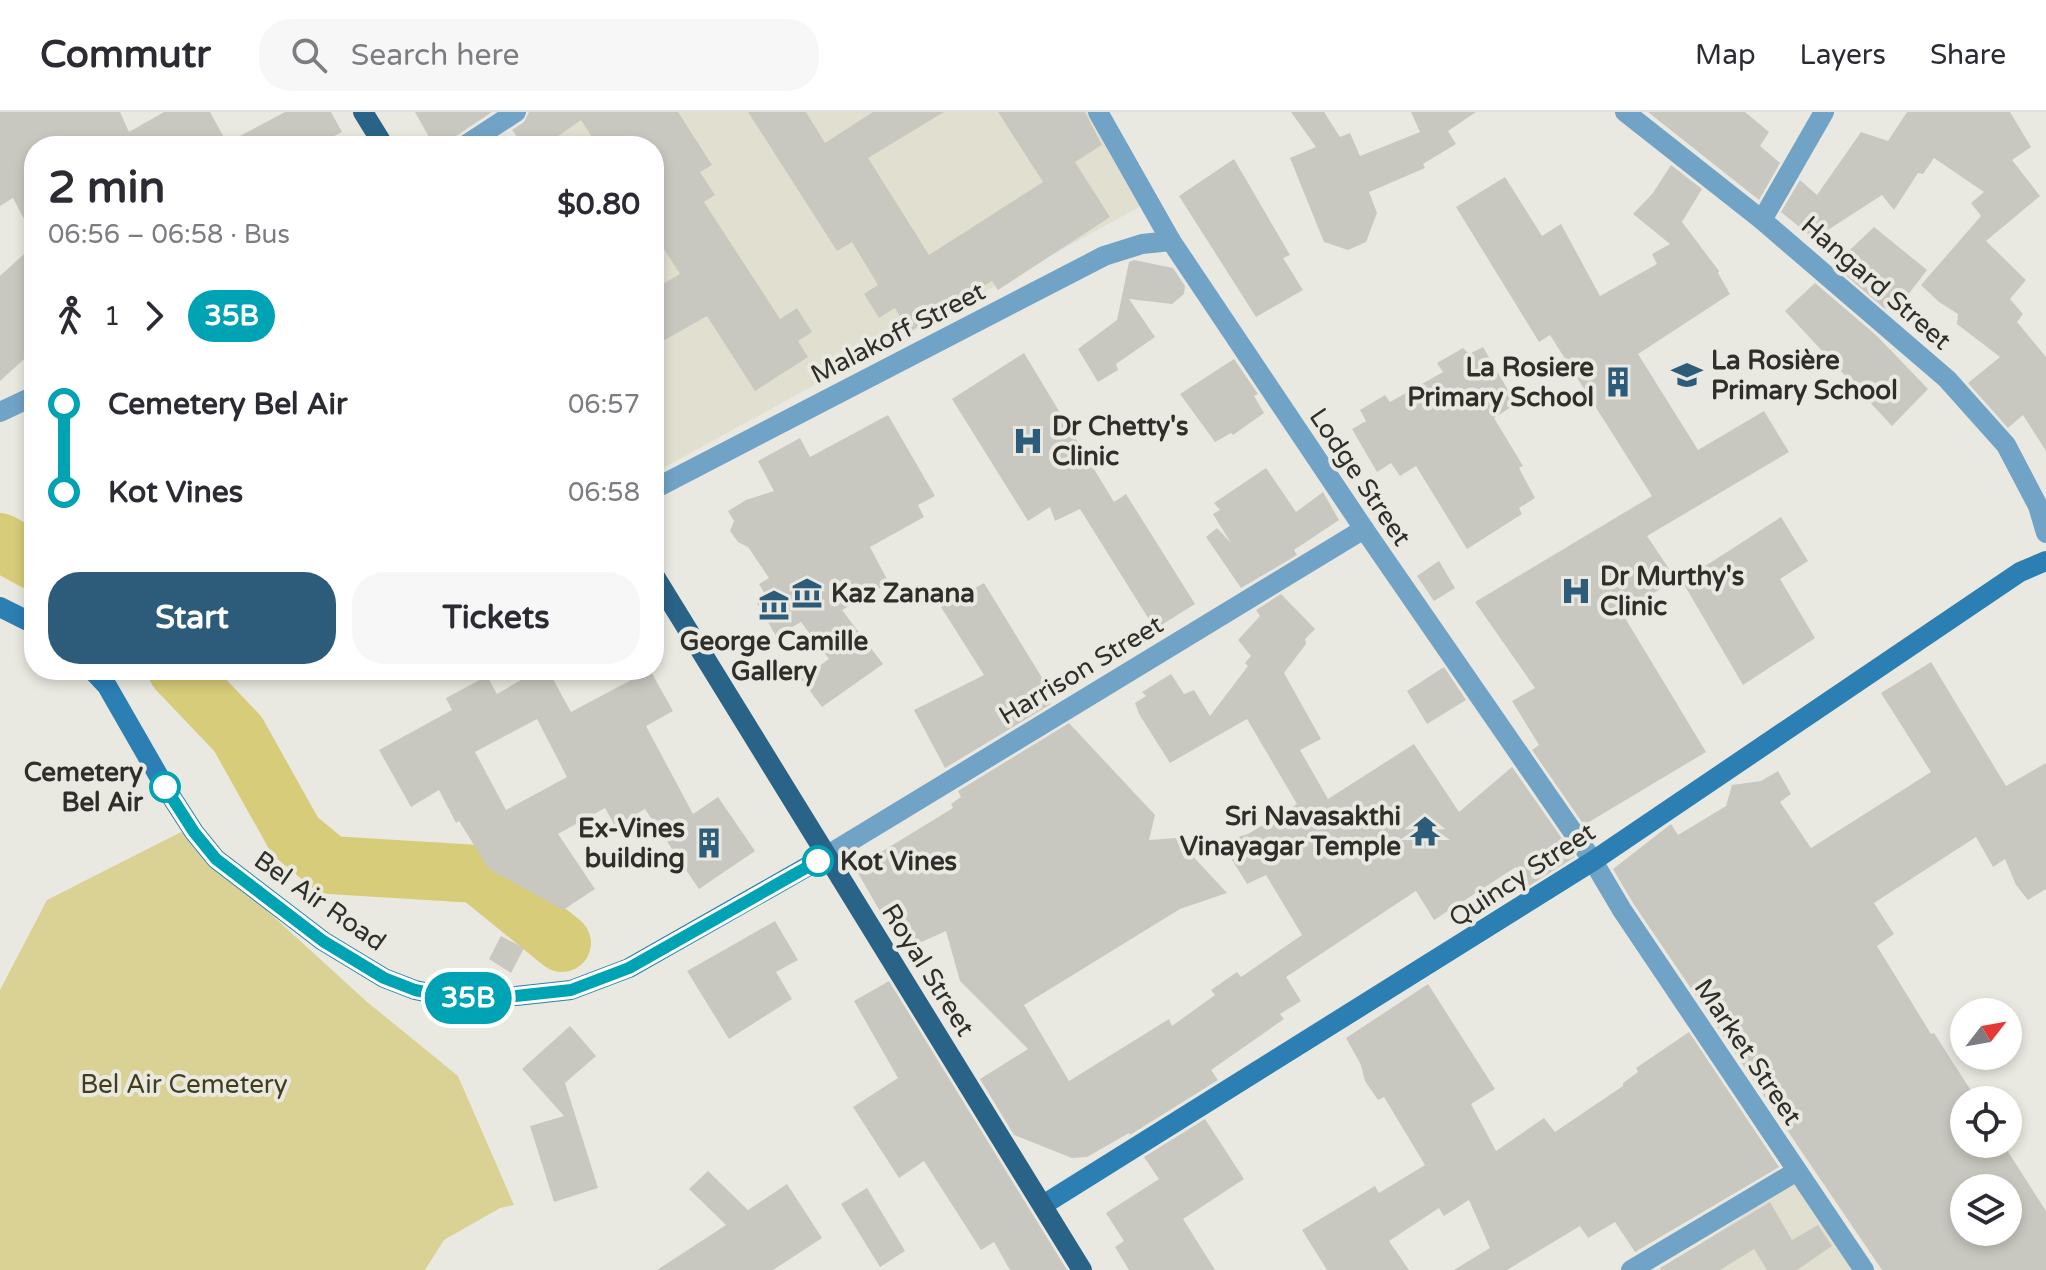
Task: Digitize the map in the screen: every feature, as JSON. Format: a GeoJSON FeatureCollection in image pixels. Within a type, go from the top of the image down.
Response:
{"type":"FeatureCollection","features":[{"type":"Feature","properties":{"kind":"main road"},"geometry":{"type":"LineString","coordinates":[[363,112],[378,136]]}},
{"type":"Feature","properties":{"kind":"main road","name":"Quincy Street"},"geometry":{"type":"LineString","coordinates":[[1043,1205],[1593,861],[2020,572],[2046,561]]}},
{"type":"Feature","properties":{"kind":"main road","name":"Royal Street"},"geometry":{"type":"LineString","coordinates":[[664,591],[1082,1270]]}},
{"type":"Feature","properties":{"kind":"main road"},"geometry":{"type":"LineString","coordinates":[[0,607],[24,619]]}},
{"type":"Feature","properties":{"kind":"main road","name":"Bel Air Road"},"geometry":{"type":"LineString","coordinates":[[101,680],[172,798],[216,859],[323,941],[384,978],[415,990],[454,998],[571,990],[629,968],[826,856]]}},
{"type":"Feature","properties":{"kind":"street"},"geometry":{"type":"LineString","coordinates":[[479,136],[516,112]]}},
{"type":"Feature","properties":{"kind":"street","name":"Lodge Street"},"geometry":{"type":"LineString","coordinates":[[1098,112],[1171,241],[1364,529],[1593,861]]}},
{"type":"Feature","properties":{"kind":"street","name":"Hangard Street"},"geometry":{"type":"LineString","coordinates":[[1625,112],[1762,220],[1947,379],[2006,445],[2038,506],[2046,533]]}},
{"type":"Feature","properties":{"kind":"street"},"geometry":{"type":"LineString","coordinates":[[1762,220],[1824,112]]}},
{"type":"Feature","properties":{"kind":"street","name":"Malakoff Street"},"geometry":{"type":"LineString","coordinates":[[664,484],[1104,256],[1142,244],[1171,241]]}},
{"type":"Feature","properties":{"kind":"street"},"geometry":{"type":"LineString","coordinates":[[0,412],[24,401]]}},
{"type":"Feature","properties":{"kind":"street","name":"Harrison Street"},"geometry":{"type":"LineString","coordinates":[[826,856],[1364,529]]}},
{"type":"Feature","properties":{"kind":"street","name":"Market Street"},"geometry":{"type":"LineString","coordinates":[[1593,861],[1622,910],[1864,1270]]}},
{"type":"Feature","properties":{"kind":"street"},"geometry":{"type":"LineString","coordinates":[[1631,1270],[1797,1171]]}},
{"type":"Feature","properties":{"kind":"shaded area"},"geometry":{"type":"Polygon","coordinates":[[[578,112],[1099,112],[1141,206],[664,468],[664,136],[542,136],[578,112]]]}},
{"type":"Feature","properties":{"kind":"shaded area"},"geometry":{"type":"Polygon","coordinates":[[[1798,1179],[1858,1270],[1661,1270],[1798,1179]]]}},
{"type":"Feature","properties":{"kind":"green space","name":"Bel Air Cemetery"},"geometry":{"type":"Polygon","coordinates":[[[181,832],[366,1001],[458,1076],[514,1205],[500,1208],[444,1240],[425,1270],[0,1270],[0,990],[47,900],[181,832]]]}},
{"type":"Feature","properties":{"kind":"building"},"geometry":{"type":"Polygon","coordinates":[[[0,112],[120,112],[129,132],[164,112],[210,112],[223,136],[24,136],[24,219],[13,198],[0,206],[0,112]]]}},
{"type":"Feature","properties":{"kind":"building"},"geometry":{"type":"Polygon","coordinates":[[[285,112],[331,112],[342,132],[334,136],[240,136],[285,112]]]}},
{"type":"Feature","properties":{"kind":"building"},"geometry":{"type":"Polygon","coordinates":[[[415,112],[492,112],[456,136],[428,136],[415,112]]]}},
{"type":"Feature","properties":{"kind":"building"},"geometry":{"type":"Polygon","coordinates":[[[529,112],[678,112],[712,165],[700,172],[715,195],[704,202],[780,319],[797,308],[812,332],[798,341],[808,357],[755,391],[707,316],[664,340],[664,283],[680,274],[664,249],[664,136],[591,136],[581,120],[558,136],[516,136],[512,130],[524,122],[529,112]]]}},
{"type":"Feature","properties":{"kind":"building"},"geometry":{"type":"Polygon","coordinates":[[[748,112],[806,112],[825,143],[873,112],[944,112],[868,158],[929,255],[1043,182],[998,112],[1085,112],[1102,145],[1075,162],[1110,217],[998,290],[992,281],[909,332],[895,308],[879,318],[864,294],[878,285],[852,242],[837,251],[748,112]]]}},
{"type":"Feature","properties":{"kind":"building"},"geometry":{"type":"Polygon","coordinates":[[[1291,112],[1324,112],[1340,137],[1350,133],[1360,156],[1420,132],[1411,112],[1476,112],[1448,131],[1456,144],[1423,164],[1425,168],[1369,192],[1377,213],[1366,242],[1348,250],[1324,242],[1290,158],[1316,147],[1291,112]]]}},
{"type":"Feature","properties":{"kind":"building"},"geometry":{"type":"Polygon","coordinates":[[[1648,112],[1745,112],[1769,132],[1760,146],[1780,163],[1759,200],[1648,112]]]}},
{"type":"Feature","properties":{"kind":"building"},"geometry":{"type":"Polygon","coordinates":[[[1907,112],[2010,112],[2031,147],[2012,160],[2040,196],[1986,241],[2026,280],[2010,299],[2023,314],[2017,322],[2046,357],[2046,451],[2023,415],[2008,428],[1968,383],[2000,357],[1957,324],[1958,314],[1921,285],[1981,216],[1971,203],[1984,192],[1934,158],[1923,174],[1918,173],[1894,210],[1882,195],[1814,239],[1781,212],[1800,180],[1817,195],[1861,132],[1888,141],[1907,112]]]}},
{"type":"Feature","properties":{"kind":"building"},"geometry":{"type":"Polygon","coordinates":[[[1234,159],[1290,255],[1283,258],[1303,290],[1256,317],[1179,196],[1234,159]]]}},
{"type":"Feature","properties":{"kind":"building"},"geometry":{"type":"Polygon","coordinates":[[[1671,165],[1702,189],[1682,222],[1719,271],[1730,294],[1638,354],[1698,450],[1764,411],[1789,452],[1647,536],[1676,579],[1622,613],[1706,752],[1584,825],[1532,750],[1539,745],[1512,701],[1535,688],[1475,602],[1652,496],[1550,335],[1539,342],[1456,207],[1505,177],[1542,236],[1561,224],[1600,296],[1657,264],[1652,254],[1670,244],[1633,214],[1653,193],[1671,165]]]}},
{"type":"Feature","properties":{"kind":"building"},"geometry":{"type":"Polygon","coordinates":[[[1874,227],[1927,270],[1907,296],[1901,294],[1885,309],[1834,265],[1874,227]]]}},
{"type":"Feature","properties":{"kind":"building"},"geometry":{"type":"Polygon","coordinates":[[[24,254],[24,359],[0,381],[0,276],[24,254]]]}},
{"type":"Feature","properties":{"kind":"building"},"geometry":{"type":"Polygon","coordinates":[[[1134,260],[1173,268],[1185,286],[1184,294],[1172,304],[1129,299],[1155,337],[1116,364],[1118,370],[1098,382],[1078,349],[1117,320],[1129,262],[1134,260]]]}},
{"type":"Feature","properties":{"kind":"building"},"geometry":{"type":"Polygon","coordinates":[[[1815,283],[1877,336],[1928,389],[1892,426],[1785,311],[1815,283]]]}},
{"type":"Feature","properties":{"kind":"building"},"geometry":{"type":"Polygon","coordinates":[[[1483,347],[1516,404],[1494,418],[1523,466],[1519,468],[1535,498],[1519,508],[1522,514],[1467,549],[1416,466],[1400,476],[1391,463],[1377,472],[1352,429],[1366,421],[1360,410],[1385,395],[1390,402],[1443,372],[1437,363],[1463,348],[1469,354],[1483,347]]]}},
{"type":"Feature","properties":{"kind":"building","name":"Dr Chetty's Clinic"},"geometry":{"type":"Polygon","coordinates":[[[1024,353],[1114,502],[1126,494],[1195,604],[1155,629],[1080,509],[1055,521],[1050,507],[1028,521],[952,399],[1024,353]]]}},
{"type":"Feature","properties":{"kind":"building"},"geometry":{"type":"Polygon","coordinates":[[[1234,359],[1258,394],[1254,396],[1264,413],[1233,435],[1231,433],[1215,442],[1180,394],[1234,359]]]}},
{"type":"Feature","properties":{"kind":"building"},"geometry":{"type":"Polygon","coordinates":[[[888,415],[935,496],[918,505],[924,517],[870,547],[889,583],[842,610],[883,664],[822,707],[801,679],[829,659],[801,622],[776,636],[757,603],[767,597],[759,584],[769,578],[748,547],[738,542],[730,531],[734,521],[728,511],[746,500],[774,491],[758,461],[800,438],[810,457],[888,415]]]}},
{"type":"Feature","properties":{"kind":"building"},"geometry":{"type":"Polygon","coordinates":[[[1266,468],[1296,512],[1323,492],[1339,520],[1294,550],[1297,555],[1241,588],[1206,537],[1217,528],[1231,543],[1213,514],[1220,510],[1214,503],[1266,468]]]}},
{"type":"Feature","properties":{"kind":"building"},"geometry":{"type":"Polygon","coordinates":[[[1781,517],[1808,561],[1780,579],[1815,638],[1743,685],[1682,581],[1781,517]]]}},
{"type":"Feature","properties":{"kind":"building"},"geometry":{"type":"Polygon","coordinates":[[[1439,561],[1455,588],[1434,601],[1417,576],[1439,561]]]}},
{"type":"Feature","properties":{"kind":"building"},"geometry":{"type":"Polygon","coordinates":[[[984,583],[1052,694],[1045,698],[1051,704],[945,768],[914,710],[984,675],[941,607],[984,583]]]}},
{"type":"Feature","properties":{"kind":"building"},"geometry":{"type":"Polygon","coordinates":[[[1281,594],[1315,629],[1305,639],[1306,644],[1284,673],[1321,739],[1300,750],[1328,799],[1414,744],[1459,812],[1512,767],[1575,857],[1529,886],[1516,867],[1434,920],[1416,891],[1286,977],[1301,1001],[1280,1014],[1284,1019],[1211,1070],[1218,1080],[1130,1135],[1087,1157],[1072,1158],[1014,1135],[980,1079],[1028,1049],[960,981],[946,931],[908,948],[886,911],[881,913],[855,868],[953,808],[951,804],[961,797],[958,791],[1069,723],[1155,815],[1149,840],[1176,838],[1227,893],[1180,909],[1024,1005],[1069,1081],[1169,1019],[1172,1026],[1215,995],[1211,990],[1237,972],[1241,977],[1302,935],[1266,875],[1247,884],[1221,842],[1248,834],[1297,804],[1247,719],[1170,763],[1135,703],[1146,696],[1142,692],[1171,674],[1184,694],[1194,690],[1210,716],[1248,666],[1245,663],[1251,656],[1238,640],[1260,616],[1256,610],[1281,594]]]}},
{"type":"Feature","properties":{"kind":"building"},"geometry":{"type":"Polygon","coordinates":[[[1931,662],[2006,786],[2046,763],[2046,889],[2028,900],[2016,885],[2005,859],[1993,867],[1976,837],[1874,903],[1894,934],[1877,946],[1931,1034],[1934,1033],[1950,1058],[1950,1070],[1958,1070],[1968,1086],[1950,1086],[1950,1158],[2012,1158],[2046,1211],[2046,1270],[1882,1270],[1613,869],[1671,824],[1678,835],[1726,806],[1732,785],[1761,781],[1778,771],[1791,794],[1780,802],[1811,848],[1931,772],[1881,693],[1931,662]]]}},
{"type":"Feature","properties":{"kind":"building"},"geometry":{"type":"Polygon","coordinates":[[[1444,667],[1466,700],[1427,724],[1407,691],[1444,667]]]}},
{"type":"Feature","properties":{"kind":"building"},"geometry":{"type":"Polygon","coordinates":[[[480,680],[489,680],[497,694],[521,680],[553,680],[571,712],[631,680],[656,680],[673,711],[646,726],[693,814],[718,797],[755,851],[699,889],[645,809],[615,826],[605,808],[558,834],[595,889],[563,910],[489,869],[459,821],[456,823],[439,790],[411,807],[379,750],[452,710],[446,698],[480,680]],[[537,719],[475,752],[506,810],[567,777],[537,719]]]}},
{"type":"Feature","properties":{"kind":"building"},"geometry":{"type":"Polygon","coordinates":[[[775,921],[798,960],[776,972],[792,999],[729,1039],[687,971],[775,921]]]}},
{"type":"Feature","properties":{"kind":"building"},"geometry":{"type":"Polygon","coordinates":[[[501,936],[524,948],[511,973],[489,959],[501,936]]]}},
{"type":"Feature","properties":{"kind":"building"},"geometry":{"type":"Polygon","coordinates":[[[889,981],[1067,1270],[1010,1270],[994,1242],[981,1250],[924,1161],[899,1178],[853,1107],[898,1078],[854,1001],[889,981]]]}},
{"type":"Feature","properties":{"kind":"building"},"geometry":{"type":"Polygon","coordinates":[[[1428,984],[1495,1089],[1471,1104],[1496,1151],[1544,1118],[1555,1132],[1623,1086],[1638,1072],[1636,1068],[1689,1032],[1779,1167],[1635,1252],[1615,1222],[1588,1238],[1580,1226],[1507,1270],[1454,1270],[1490,1248],[1469,1200],[1444,1216],[1439,1208],[1389,1241],[1409,1270],[1327,1270],[1302,1230],[1375,1186],[1379,1193],[1425,1165],[1384,1097],[1378,1100],[1365,1081],[1361,1065],[1346,1038],[1428,984]]]}},
{"type":"Feature","properties":{"kind":"building"},"geometry":{"type":"Polygon","coordinates":[[[570,1026],[596,1056],[565,1083],[598,1188],[554,1202],[530,1126],[564,1116],[522,1069],[570,1026]]]}},
{"type":"Feature","properties":{"kind":"building"},"geometry":{"type":"Polygon","coordinates":[[[1205,1119],[1244,1179],[1183,1219],[1215,1270],[1129,1270],[1115,1247],[1124,1241],[1106,1213],[1159,1179],[1144,1157],[1205,1119]]]}},
{"type":"Feature","properties":{"kind":"building"},"geometry":{"type":"Polygon","coordinates":[[[708,1171],[748,1210],[787,1184],[822,1238],[773,1270],[657,1270],[726,1225],[689,1189],[708,1171]]]}},
{"type":"Feature","properties":{"kind":"building"},"geometry":{"type":"Polygon","coordinates":[[[867,1188],[905,1251],[880,1267],[841,1204],[867,1188]]]}},
{"type":"Feature","properties":{"kind":"building"},"geometry":{"type":"Polygon","coordinates":[[[1770,1202],[1792,1240],[1818,1225],[1832,1246],[1797,1270],[1767,1270],[1754,1249],[1720,1270],[1661,1270],[1660,1268],[1770,1202]]]}},
{"type":"Feature","properties":{"kind":"waterway"},"geometry":{"type":"LineString","coordinates":[[0,542],[24,555]]}},
{"type":"Feature","properties":{"kind":"waterway"},"geometry":{"type":"LineString","coordinates":[[187,680],[238,734],[295,836],[330,865],[477,874],[562,943]]}},
{"type":"Feature","properties":{"kind":"bus line","name":"35B"},"geometry":{"type":"LineString","coordinates":[[165,787],[216,859],[323,941],[384,978],[415,990],[454,998],[571,990],[629,968],[818,861]]}},
{"type":"Feature","properties":{"kind":"place","name":"La Rosière Primary School"},"geometry":{"type":"Point","coordinates":[1687,375]}},
{"type":"Feature","properties":{"kind":"place","name":"La Rosiere Primary School"},"geometry":{"type":"Point","coordinates":[1618,382]}},
{"type":"Feature","properties":{"kind":"place","name":"Dr Chetty's Clinic"},"geometry":{"type":"Point","coordinates":[1028,441]}},
{"type":"Feature","properties":{"kind":"place","name":"Dr Murthy's Clinic"},"geometry":{"type":"Point","coordinates":[1576,591]}},
{"type":"Feature","properties":{"kind":"place","name":"Kaz Zanana"},"geometry":{"type":"Point","coordinates":[807,593]}},
{"type":"Feature","properties":{"kind":"place","name":"George Camille Gallery"},"geometry":{"type":"Point","coordinates":[774,605]}},
{"type":"Feature","properties":{"kind":"place","name":"Cemetery Bel Air"},"geometry":{"type":"Point","coordinates":[165,787]}},
{"type":"Feature","properties":{"kind":"place","name":"Sri Navasakthi Vinayagar Temple"},"geometry":{"type":"Point","coordinates":[1425,831]}},
{"type":"Feature","properties":{"kind":"place","name":"Ex-Vines building"},"geometry":{"type":"Point","coordinates":[709,843]}},
{"type":"Feature","properties":{"kind":"place","name":"Kot Vines"},"geometry":{"type":"Point","coordinates":[818,861]}}]}
